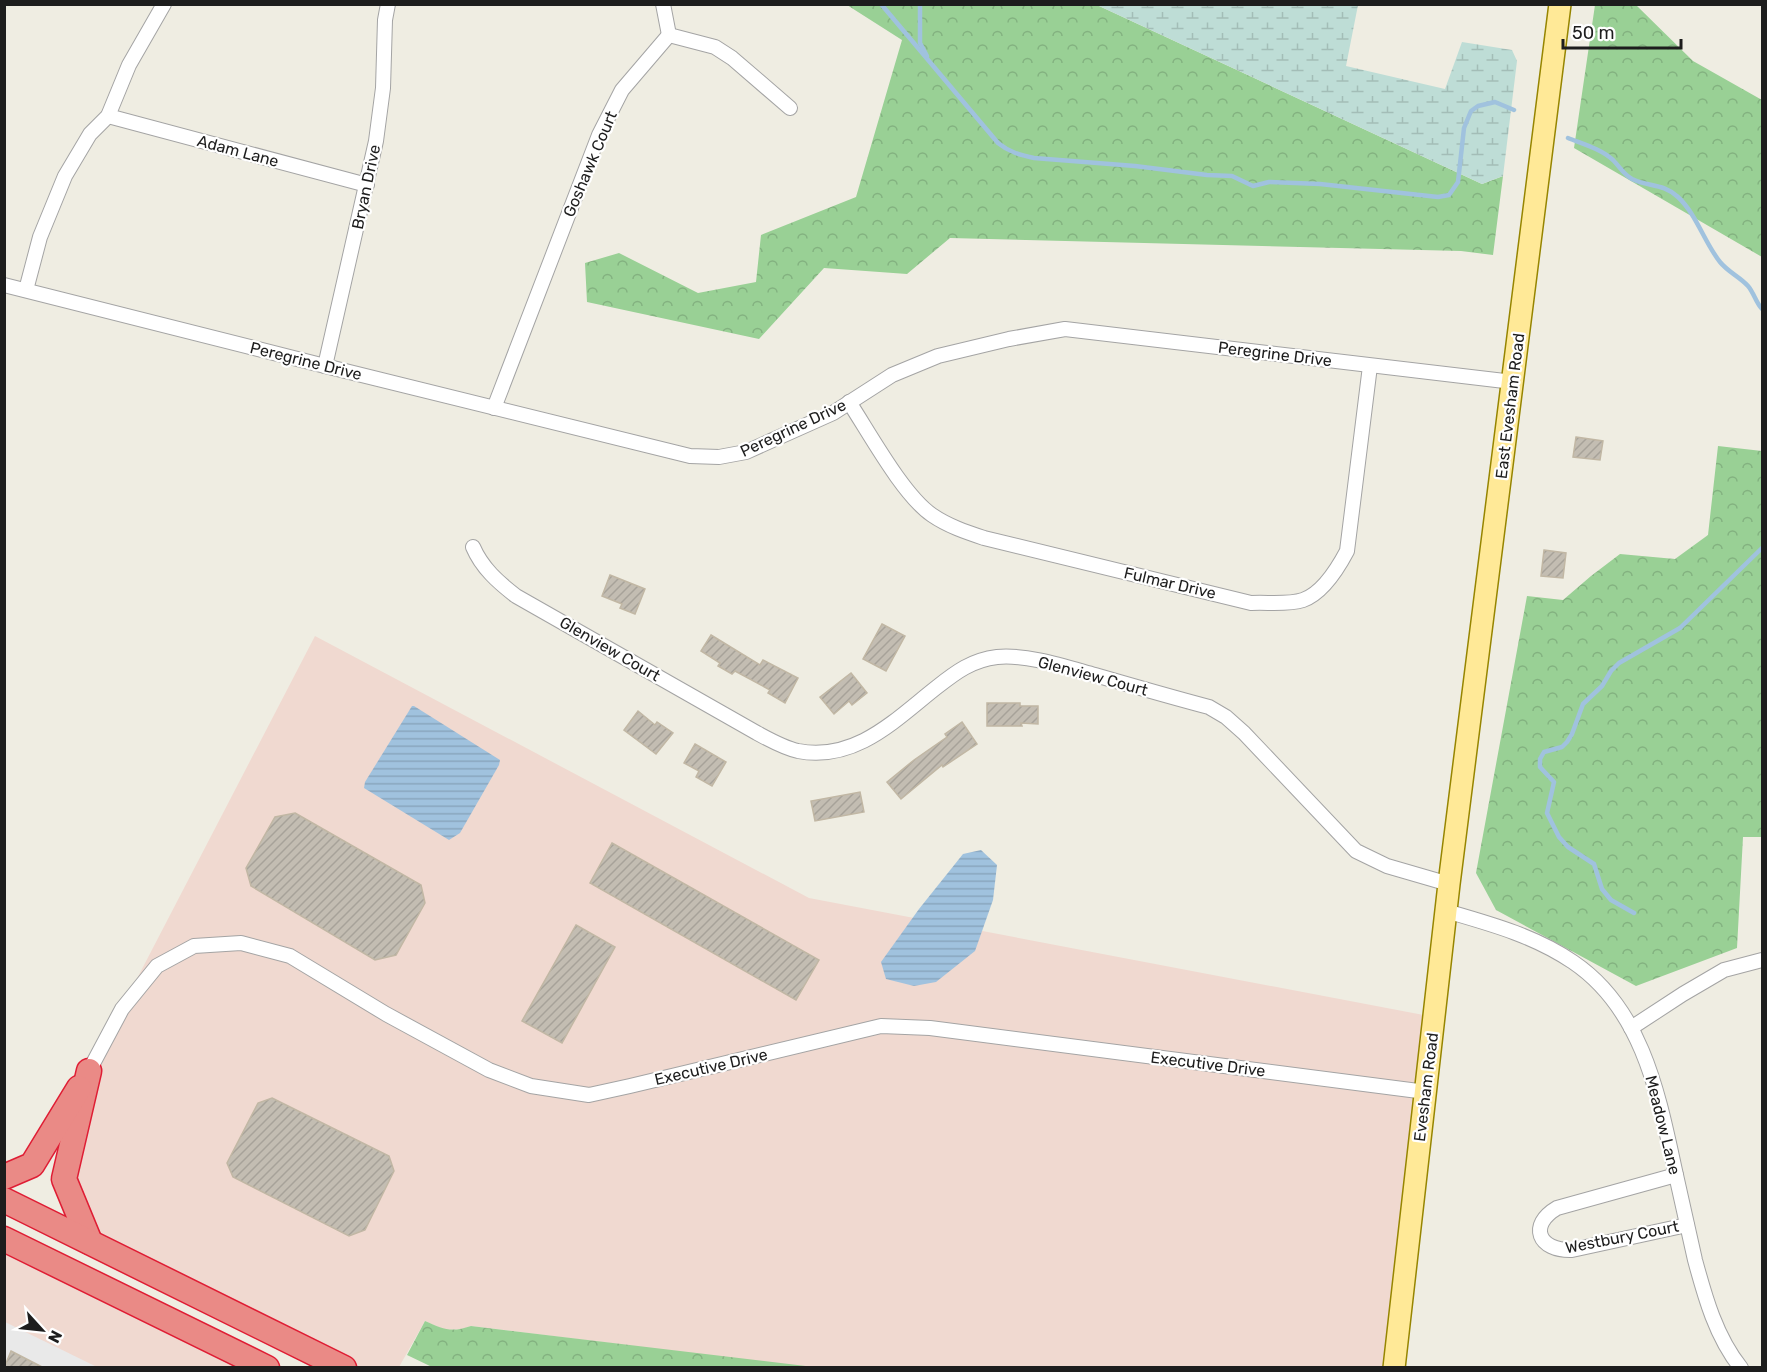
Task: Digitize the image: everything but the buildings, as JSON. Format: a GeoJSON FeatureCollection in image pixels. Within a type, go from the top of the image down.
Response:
{"type":"FeatureCollection","features":[{"type":"Feature","properties":{"kind":"highway"},"geometry":{"type":"LineString","coordinates":[[4,1177],[32,1165],[90,1071]]}},
{"type":"Feature","properties":{"kind":"highway"},"geometry":{"type":"LineString","coordinates":[[90,1071],[64,1179],[90,1242]]}},
{"type":"Feature","properties":{"kind":"highway"},"geometry":{"type":"LineString","coordinates":[[4,1200],[344,1368]]}},
{"type":"Feature","properties":{"kind":"highway"},"geometry":{"type":"LineString","coordinates":[[4,1239],[267,1368]]}},
{"type":"Feature","properties":{"kind":"main road","name":"East Evesham Road"},"geometry":{"type":"LineString","coordinates":[[1460,807],[1560,4]]}},
{"type":"Feature","properties":{"kind":"main road","name":"Evesham Road"},"geometry":{"type":"LineString","coordinates":[[1394,1368],[1449,884],[1460,807]]}},
{"type":"Feature","properties":{"kind":"street"},"geometry":{"type":"LineString","coordinates":[[26,290],[40,237],[65,176],[90,134],[108,116],[129,65],[164,4]]}},
{"type":"Feature","properties":{"kind":"street","name":"Bryan Drive"},"geometry":{"type":"LineString","coordinates":[[326,366],[376,141],[383,87],[385,20],[388,4]]}},
{"type":"Feature","properties":{"kind":"street"},"geometry":{"type":"LineString","coordinates":[[663,4],[669,35],[715,47],[741,65],[790,108]]}},
{"type":"Feature","properties":{"kind":"street","name":"Goshawk Court"},"geometry":{"type":"LineString","coordinates":[[494,408],[599,135],[622,90],[669,35]]}},
{"type":"Feature","properties":{"kind":"street","name":"Adam Lane"},"geometry":{"type":"LineString","coordinates":[[108,116],[367,185]]}},
{"type":"Feature","properties":{"kind":"street","name":"Peregrine Drive"},"geometry":{"type":"LineString","coordinates":[[4,285],[690,456],[719,457],[746,452],[833,413],[892,375],[938,356],[1009,339],[1065,329],[1513,382]]}},
{"type":"Feature","properties":{"kind":"street","name":"Fulmar Drive"},"geometry":{"type":"LineString","coordinates":[[849,402],[906,489],[931,514],[957,528],[984,538],[1251,603],[1296,602],[1306,599],[1323,586],[1347,551],[1370,366]]}},
{"type":"Feature","properties":{"kind":"street","name":"Glenview Court"},"geometry":{"type":"LineString","coordinates":[[473,548],[488,571],[516,596],[756,733],[797,751],[820,753],[842,750],[862,742],[883,732],[962,668],[980,660],[999,657],[1055,664],[1209,707],[1226,717],[1244,733],[1356,851],[1387,866],[1449,884]]}},
{"type":"Feature","properties":{"kind":"street","name":"Meadow Lane"},"geometry":{"type":"LineString","coordinates":[[1446,911],[1529,937],[1574,962],[1612,997],[1631,1028],[1650,1070],[1659,1097],[1702,1287],[1720,1335],[1741,1368]]}},
{"type":"Feature","properties":{"kind":"street","name":"Executive Drive"},"geometry":{"type":"LineString","coordinates":[[90,1071],[122,1009],[156,966],[194,946],[241,943],[290,956],[386,1014],[489,1070],[531,1086],[578,1094],[589,1095],[630,1086],[881,1026],[930,1028],[1426,1092]]}},
{"type":"Feature","properties":{"kind":"street"},"geometry":{"type":"LineString","coordinates":[[1631,1028],[1659,1008],[1724,970],[1762,960]]}},
{"type":"Feature","properties":{"kind":"street","name":"Westbury Court"},"geometry":{"type":"LineString","coordinates":[[1676,1175],[1557,1208],[1543,1221],[1541,1232],[1543,1241],[1549,1247],[1572,1250],[1687,1225]]}},
{"type":"Feature","properties":{"kind":"shaded area"},"geometry":{"type":"Polygon","coordinates":[[[315,636],[809,898],[1434,1017],[1394,1367],[814,1368],[471,1326],[445,1330],[425,1321],[399,1367],[344,1367],[90,1242],[64,1179],[89,1071],[315,636]]]}},
{"type":"Feature","properties":{"kind":"shaded area"},"geometry":{"type":"Polygon","coordinates":[[[412,706],[500,760],[460,833],[449,840],[364,788],[365,782],[412,706]]]}},
{"type":"Feature","properties":{"kind":"shaded area"},"geometry":{"type":"Polygon","coordinates":[[[981,850],[997,865],[993,900],[975,951],[936,982],[914,986],[886,979],[881,962],[919,909],[963,854],[981,850]]]}},
{"type":"Feature","properties":{"kind":"shaded area"},"geometry":{"type":"Polygon","coordinates":[[[4,1239],[266,1367],[5,1367],[4,1239]]]}},
{"type":"Feature","properties":{"kind":"shaded area"},"geometry":{"type":"Polygon","coordinates":[[[5,1322],[97,1367],[5,1367],[5,1322]]]}},
{"type":"Feature","properties":{"kind":"green space"},"geometry":{"type":"Polygon","coordinates":[[[847,5],[1097,5],[1482,184],[1503,176],[1493,255],[1461,251],[950,238],[907,274],[824,268],[759,339],[587,302],[585,263],[619,253],[698,293],[756,282],[761,235],[856,197],[902,40],[847,5]]]}},
{"type":"Feature","properties":{"kind":"green space"},"geometry":{"type":"Polygon","coordinates":[[[1097,5],[1358,5],[1346,66],[1445,89],[1462,42],[1512,50],[1517,61],[1503,176],[1482,184],[1097,5]]]}},
{"type":"Feature","properties":{"kind":"green space"},"geometry":{"type":"Polygon","coordinates":[[[1595,5],[1636,5],[1693,61],[1762,100],[1762,257],[1574,148],[1595,5]]]}},
{"type":"Feature","properties":{"kind":"green space"},"geometry":{"type":"Polygon","coordinates":[[[1718,446],[1762,451],[1762,837],[1743,837],[1737,948],[1636,986],[1496,910],[1476,873],[1527,596],[1563,600],[1620,554],[1675,559],[1708,535],[1718,446]]]}},
{"type":"Feature","properties":{"kind":"green space"},"geometry":{"type":"Polygon","coordinates":[[[425,1321],[447,1329],[471,1326],[814,1367],[432,1367],[407,1355],[425,1321]]]}},
{"type":"Feature","properties":{"kind":"waterway"},"geometry":{"type":"LineString","coordinates":[[881,4],[998,143],[1015,153],[1034,158],[1232,176],[1253,186],[1269,182],[1320,184],[1438,197],[1449,195],[1458,182],[1464,128],[1471,111],[1478,106],[1495,102],[1514,110]]}},
{"type":"Feature","properties":{"kind":"waterway"},"geometry":{"type":"LineString","coordinates":[[920,4],[920,43],[927,56]]}},
{"type":"Feature","properties":{"kind":"waterway"},"geometry":{"type":"LineString","coordinates":[[1568,138],[1603,153],[1632,179],[1667,189],[1678,197],[1685,204],[1720,262],[1748,286],[1762,309]]}},
{"type":"Feature","properties":{"kind":"waterway"},"geometry":{"type":"LineString","coordinates":[[1634,913],[1611,900],[1602,889],[1594,864],[1568,847],[1559,837],[1547,813],[1554,782],[1540,767],[1540,759],[1544,752],[1562,747],[1567,742],[1583,704],[1602,686],[1619,663],[1680,628],[1762,548]]}}]}
